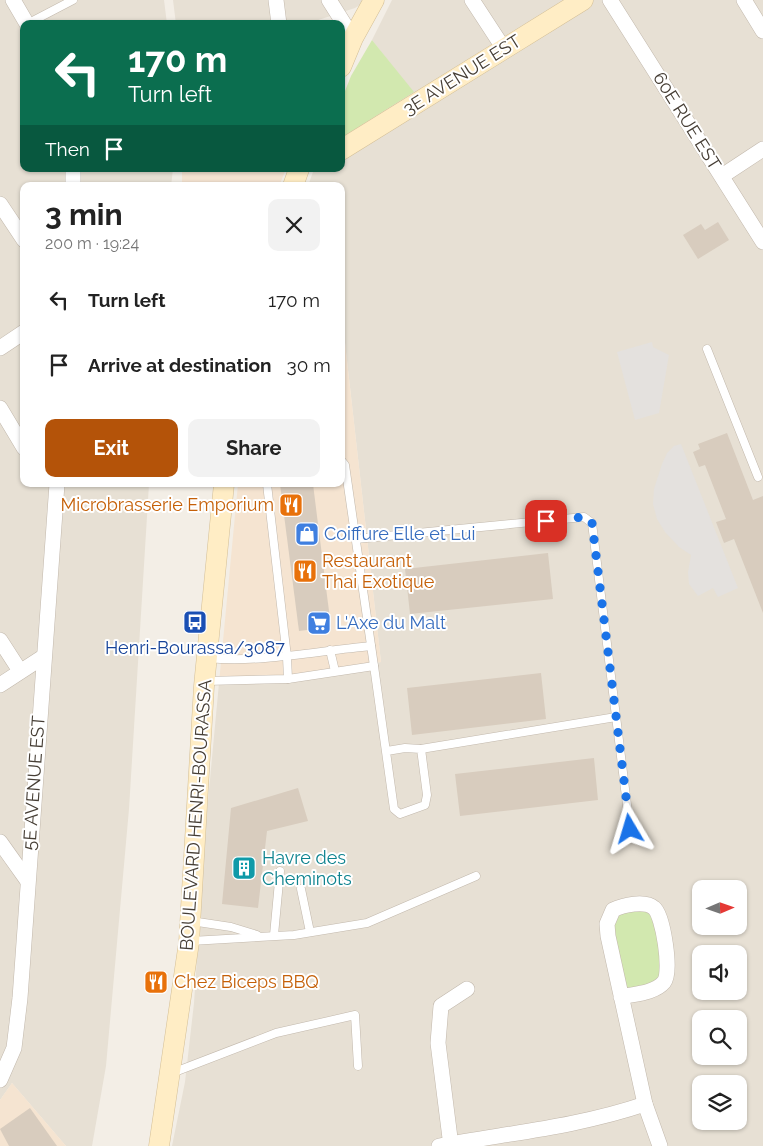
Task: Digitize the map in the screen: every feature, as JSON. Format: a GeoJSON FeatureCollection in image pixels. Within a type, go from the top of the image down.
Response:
{"type":"FeatureCollection","features":[{"type":"Feature","properties":{"kind":"main road"},"geometry":{"type":"LineString","coordinates":[[345,57],[353,38],[374,0]]}},
{"type":"Feature","properties":{"kind":"main road","name":"3E AVENUE EST"},"geometry":{"type":"LineString","coordinates":[[345,148],[583,0]]}},
{"type":"Feature","properties":{"kind":"main road","name":"BOULEVARD HENRI-BOURASSA"},"geometry":{"type":"LineString","coordinates":[[159,1146],[189,942],[204,681],[224,487]]}},
{"type":"Feature","properties":{"kind":"street"},"geometry":{"type":"LineString","coordinates":[[13,0],[25,20]]}},
{"type":"Feature","properties":{"kind":"street"},"geometry":{"type":"LineString","coordinates":[[276,0],[278,20]]}},
{"type":"Feature","properties":{"kind":"street"},"geometry":{"type":"LineString","coordinates":[[329,0],[342,20]]}},
{"type":"Feature","properties":{"kind":"street"},"geometry":{"type":"LineString","coordinates":[[472,0],[504,50]]}},
{"type":"Feature","properties":{"kind":"street","name":"60E RUE EST"},"geometry":{"type":"LineString","coordinates":[[610,0],[763,242]]}},
{"type":"Feature","properties":{"kind":"street"},"geometry":{"type":"LineString","coordinates":[[744,0],[763,31]]}},
{"type":"Feature","properties":{"kind":"street"},"geometry":{"type":"LineString","coordinates":[[345,25],[353,38]]}},
{"type":"Feature","properties":{"kind":"street"},"geometry":{"type":"LineString","coordinates":[[722,176],[763,149]]}},
{"type":"Feature","properties":{"kind":"street"},"geometry":{"type":"LineString","coordinates":[[0,204],[20,234]]}},
{"type":"Feature","properties":{"kind":"street"},"geometry":{"type":"LineString","coordinates":[[0,348],[20,335]]}},
{"type":"Feature","properties":{"kind":"street"},"geometry":{"type":"LineString","coordinates":[[0,408],[20,441]]}},
{"type":"Feature","properties":{"kind":"street"},"geometry":{"type":"LineString","coordinates":[[47,487],[56,502]]}},
{"type":"Feature","properties":{"kind":"street","name":"5E AVENUE EST"},"geometry":{"type":"LineString","coordinates":[[2,1072],[14,1048],[20,998],[43,657],[57,487]]}},
{"type":"Feature","properties":{"kind":"street"},"geometry":{"type":"LineString","coordinates":[[0,640],[20,671]]}},
{"type":"Feature","properties":{"kind":"street"},"geometry":{"type":"LineString","coordinates":[[0,685],[43,657]]}},
{"type":"Feature","properties":{"kind":"street"},"geometry":{"type":"LineString","coordinates":[[0,842],[27,880]]}},
{"type":"Feature","properties":{"kind":"street"},"geometry":{"type":"LineString","coordinates":[[621,997],[656,989],[664,983],[668,976],[669,964],[659,916],[655,908],[648,905],[622,905],[613,910],[609,916],[608,936],[621,997],[645,1104],[660,1146]]}},
{"type":"Feature","properties":{"kind":"street"},"geometry":{"type":"LineString","coordinates":[[466,989],[441,1006],[438,1042],[447,1145],[604,1118],[645,1104]]}},
{"type":"Feature","properties":{"kind":"lane"},"geometry":{"type":"LineString","coordinates":[[35,20],[73,0]]}},
{"type":"Feature","properties":{"kind":"lane"},"geometry":{"type":"LineString","coordinates":[[707,349],[758,478]]}},
{"type":"Feature","properties":{"kind":"lane"},"geometry":{"type":"LineString","coordinates":[[345,465],[394,810],[400,814],[425,806],[427,795],[421,749]]}},
{"type":"Feature","properties":{"kind":"lane"},"geometry":{"type":"LineString","coordinates":[[267,487],[288,679]]}},
{"type":"Feature","properties":{"kind":"lane"},"geometry":{"type":"LineString","coordinates":[[356,539],[584,517],[592,523],[630,829]]}},
{"type":"Feature","properties":{"kind":"lane"},"geometry":{"type":"LineString","coordinates":[[206,658],[231,660],[287,657],[371,646]]}},
{"type":"Feature","properties":{"kind":"lane"},"geometry":{"type":"LineString","coordinates":[[330,650],[335,671]]}},
{"type":"Feature","properties":{"kind":"lane"},"geometry":{"type":"LineString","coordinates":[[204,681],[288,679],[374,666]]}},
{"type":"Feature","properties":{"kind":"lane"},"geometry":{"type":"LineString","coordinates":[[387,751],[405,748],[421,749],[616,717]]}},
{"type":"Feature","properties":{"kind":"lane"},"geometry":{"type":"LineString","coordinates":[[274,935],[280,871]]}},
{"type":"Feature","properties":{"kind":"lane"},"geometry":{"type":"LineString","coordinates":[[189,942],[233,940],[310,932],[367,923],[476,876]]}},
{"type":"Feature","properties":{"kind":"lane"},"geometry":{"type":"LineString","coordinates":[[300,889],[310,932]]}},
{"type":"Feature","properties":{"kind":"lane"},"geometry":{"type":"LineString","coordinates":[[191,921],[231,927],[259,936]]}},
{"type":"Feature","properties":{"kind":"lane"},"geometry":{"type":"LineString","coordinates":[[170,1074],[276,1033],[355,1015],[358,1066]]}},
{"type":"Feature","properties":{"kind":"shaded area"},"geometry":{"type":"Polygon","coordinates":[[[0,0],[164,0],[166,20],[20,20],[20,172],[173,172],[171,182],[20,182],[20,487],[149,487],[129,809],[106,1066],[92,1146],[66,1146],[12,1083],[0,1100],[0,0]]]}},
{"type":"Feature","properties":{"kind":"shaded area"},"geometry":{"type":"Polygon","coordinates":[[[173,0],[368,0],[355,8],[318,20],[176,20],[173,0]]]}},
{"type":"Feature","properties":{"kind":"shaded area"},"geometry":{"type":"Polygon","coordinates":[[[392,0],[763,0],[763,1146],[172,1146],[185,1082],[194,1003],[206,822],[219,683],[381,662],[345,343],[345,182],[309,182],[313,172],[345,172],[345,135],[413,92],[372,40],[392,0]]]}},
{"type":"Feature","properties":{"kind":"shaded area"},"geometry":{"type":"Polygon","coordinates":[[[182,172],[285,172],[281,182],[182,182],[182,172]]]}},
{"type":"Feature","properties":{"kind":"shaded area"},"geometry":{"type":"Polygon","coordinates":[[[652,342],[653,347],[669,355],[659,413],[635,420],[617,352],[652,342]]]}},
{"type":"Feature","properties":{"kind":"shaded area"},"geometry":{"type":"Polygon","coordinates":[[[345,343],[381,662],[273,682],[219,683],[238,487],[345,487],[345,343]]]}},
{"type":"Feature","properties":{"kind":"shaded area"},"geometry":{"type":"Polygon","coordinates":[[[681,444],[738,588],[718,597],[713,588],[698,596],[689,584],[688,572],[691,555],[679,547],[665,532],[657,519],[653,504],[654,489],[667,453],[674,446],[681,444]]]}},
{"type":"Feature","properties":{"kind":"shaded area"},"geometry":{"type":"Polygon","coordinates":[[[12,1083],[66,1146],[0,1146],[0,1100],[12,1083]]]}},
{"type":"Feature","properties":{"kind":"green space"},"geometry":{"type":"Polygon","coordinates":[[[372,40],[414,92],[345,135],[345,91],[351,76],[372,40]]]}},
{"type":"Feature","properties":{"kind":"green space"},"geometry":{"type":"Polygon","coordinates":[[[648,905],[668,976],[621,997],[609,916],[648,905]]]}},
{"type":"Feature","properties":{"kind":"building"},"geometry":{"type":"Polygon","coordinates":[[[718,222],[729,240],[698,259],[683,235],[701,224],[705,230],[718,222]]]}},
{"type":"Feature","properties":{"kind":"building"},"geometry":{"type":"Polygon","coordinates":[[[727,433],[753,500],[763,496],[763,613],[734,539],[724,543],[716,522],[726,519],[705,465],[699,467],[693,452],[700,449],[698,444],[727,433]]]}},
{"type":"Feature","properties":{"kind":"building"},"geometry":{"type":"Polygon","coordinates":[[[280,487],[313,487],[331,627],[299,631],[280,487]]]}},
{"type":"Feature","properties":{"kind":"building"},"geometry":{"type":"Polygon","coordinates":[[[548,553],[553,599],[410,614],[405,569],[548,553]]]}},
{"type":"Feature","properties":{"kind":"building"},"geometry":{"type":"Polygon","coordinates":[[[541,673],[546,719],[412,735],[407,688],[541,673]]]}},
{"type":"Feature","properties":{"kind":"building"},"geometry":{"type":"Polygon","coordinates":[[[594,758],[598,800],[460,816],[455,774],[594,758]]]}},
{"type":"Feature","properties":{"kind":"building","name":"Havre des Cheminots"},"geometry":{"type":"Polygon","coordinates":[[[298,788],[308,821],[267,831],[258,908],[222,904],[231,808],[298,788]]]}},
{"type":"Feature","properties":{"kind":"building"},"geometry":{"type":"Polygon","coordinates":[[[30,1108],[57,1146],[9,1146],[0,1129],[30,1108]]]}},
{"type":"Feature","properties":{"kind":"place","name":"Microbrasserie Emporium"},"geometry":{"type":"Point","coordinates":[291,505]}},
{"type":"Feature","properties":{"kind":"place","name":"Coiffure Elle et Lui"},"geometry":{"type":"Point","coordinates":[307,534]}},
{"type":"Feature","properties":{"kind":"place","name":"Restaurant Thai Exotique"},"geometry":{"type":"Point","coordinates":[305,571]}},
{"type":"Feature","properties":{"kind":"place","name":"Henri-Bourassa/3087"},"geometry":{"type":"Point","coordinates":[195,622]}},
{"type":"Feature","properties":{"kind":"place","name":"L'Axe du Malt"},"geometry":{"type":"Point","coordinates":[319,623]}},
{"type":"Feature","properties":{"kind":"place","name":"Havre des Cheminots"},"geometry":{"type":"Point","coordinates":[244,868]}},
{"type":"Feature","properties":{"kind":"place","name":"Chez Biceps BBQ"},"geometry":{"type":"Point","coordinates":[156,982]}},
{"type":"Feature","properties":{"kind":"route"},"geometry":{"type":"LineString","coordinates":[[546,521],[584,517],[592,523],[630,829]]}}]}
